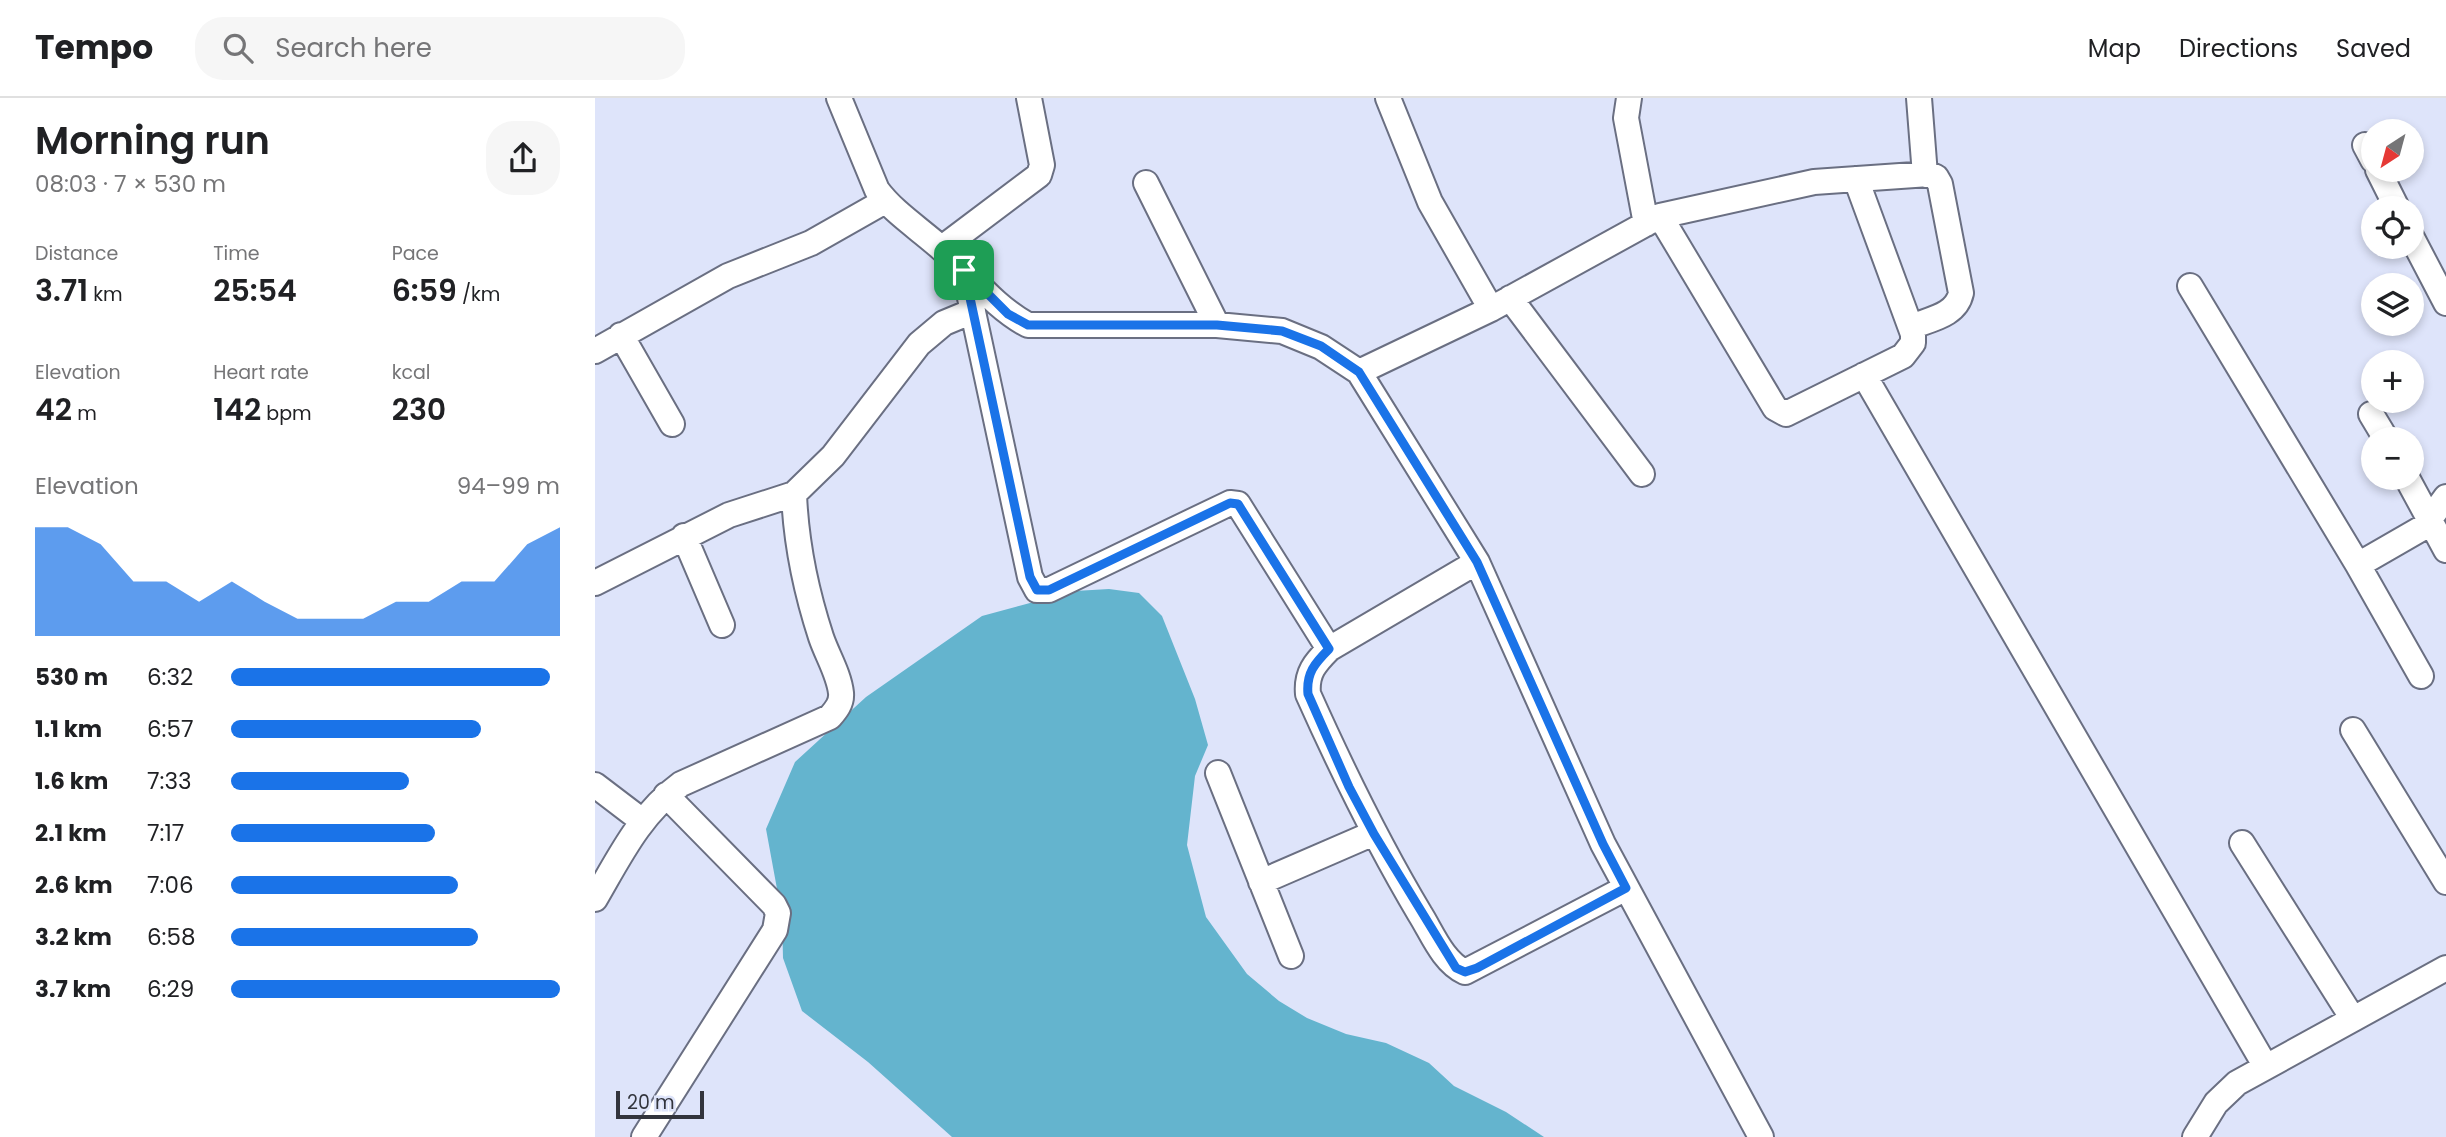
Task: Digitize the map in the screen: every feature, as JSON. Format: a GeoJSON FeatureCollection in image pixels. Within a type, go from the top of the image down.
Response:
{"type":"FeatureCollection","features":[{"type":"Feature","properties":{"kind":"street"},"geometry":{"type":"LineString","coordinates":[[839,98],[877,190],[885,201],[942,248],[1008,314],[1028,325],[1217,325],[1282,331],[1321,346],[1359,372],[1477,562],[1603,844],[1761,1137]]}},
{"type":"Feature","properties":{"kind":"street"},"geometry":{"type":"LineString","coordinates":[[942,248],[1039,175],[1042,165],[1029,98]]}},
{"type":"Feature","properties":{"kind":"street"},"geometry":{"type":"LineString","coordinates":[[1388,98],[1430,202],[1500,304],[1642,474]]}},
{"type":"Feature","properties":{"kind":"street"},"geometry":{"type":"LineString","coordinates":[[1629,98],[1626,118],[1653,220],[1780,412],[1795,410],[1864,375],[1909,351],[1913,343],[1911,327],[1856,179]]}},
{"type":"Feature","properties":{"kind":"street"},"geometry":{"type":"LineString","coordinates":[[1919,98],[1925,175]]}},
{"type":"Feature","properties":{"kind":"street"},"geometry":{"type":"LineString","coordinates":[[1359,372],[1500,304],[1653,220],[1814,182],[1925,175],[1936,177],[1940,184],[1961,293],[1959,303],[1951,312],[1911,327]]}},
{"type":"Feature","properties":{"kind":"street"},"geometry":{"type":"LineString","coordinates":[[1146,183],[1217,325]]}},
{"type":"Feature","properties":{"kind":"street"},"geometry":{"type":"LineString","coordinates":[[595,351],[728,276],[811,243],[885,201]]}},
{"type":"Feature","properties":{"kind":"street"},"geometry":{"type":"LineString","coordinates":[[2423,259],[2446,303]]}},
{"type":"Feature","properties":{"kind":"street"},"geometry":{"type":"LineString","coordinates":[[964,270],[1030,577],[1037,590],[1049,590],[1230,503],[1238,504],[1329,649]]}},
{"type":"Feature","properties":{"kind":"street"},"geometry":{"type":"LineString","coordinates":[[2190,286],[2358,565],[2421,676]]}},
{"type":"Feature","properties":{"kind":"street"},"geometry":{"type":"LineString","coordinates":[[595,583],[684,536],[757,504],[794,494],[832,456],[919,344],[944,323],[973,311]]}},
{"type":"Feature","properties":{"kind":"street"},"geometry":{"type":"LineString","coordinates":[[621,335],[672,424]]}},
{"type":"Feature","properties":{"kind":"street"},"geometry":{"type":"LineString","coordinates":[[1864,375],[2266,1067]]}},
{"type":"Feature","properties":{"kind":"street"},"geometry":{"type":"LineString","coordinates":[[2371,414],[2379,427]]}},
{"type":"Feature","properties":{"kind":"street"},"geometry":{"type":"LineString","coordinates":[[2414,490],[2446,550]]}},
{"type":"Feature","properties":{"kind":"street"},"geometry":{"type":"LineString","coordinates":[[595,899],[641,820],[666,795],[681,784],[830,717],[839,707],[842,696],[839,683],[821,636],[805,580],[796,527],[794,494]]}},
{"type":"Feature","properties":{"kind":"street"},"geometry":{"type":"LineString","coordinates":[[2358,565],[2405,541],[2430,520],[2446,497]]}},
{"type":"Feature","properties":{"kind":"street"},"geometry":{"type":"LineString","coordinates":[[684,536],[722,625]]}},
{"type":"Feature","properties":{"kind":"street"},"geometry":{"type":"LineString","coordinates":[[1477,562],[1329,649],[1314,665],[1307,680],[1308,694],[1349,787],[1447,958],[1465,972],[1626,888]]}},
{"type":"Feature","properties":{"kind":"street"},"geometry":{"type":"LineString","coordinates":[[2353,730],[2446,882]]}},
{"type":"Feature","properties":{"kind":"street"},"geometry":{"type":"LineString","coordinates":[[1218,773],[1291,956]]}},
{"type":"Feature","properties":{"kind":"street"},"geometry":{"type":"LineString","coordinates":[[595,785],[641,820]]}},
{"type":"Feature","properties":{"kind":"street"},"geometry":{"type":"LineString","coordinates":[[644,1137],[778,923],[774,905],[666,795]]}},
{"type":"Feature","properties":{"kind":"street"},"geometry":{"type":"LineString","coordinates":[[1261,882],[1374,834]]}},
{"type":"Feature","properties":{"kind":"street"},"geometry":{"type":"LineString","coordinates":[[2242,844],[2353,1019]]}},
{"type":"Feature","properties":{"kind":"street"},"geometry":{"type":"LineString","coordinates":[[2195,1137],[2216,1103],[2237,1083],[2446,968]]}},
{"type":"Feature","properties":{"kind":"water"},"geometry":{"type":"Polygon","coordinates":[[[1109,589],[1139,593],[1162,616],[1195,699],[1208,745],[1195,776],[1187,845],[1206,917],[1247,974],[1279,1001],[1307,1018],[1346,1034],[1386,1043],[1429,1063],[1454,1086],[1506,1112],[1544,1137],[952,1137],[868,1062],[802,1011],[783,958],[782,916],[766,829],[795,762],[866,697],[982,616],[1075,591],[1109,589]]]}},
{"type":"Feature","properties":{"kind":"route"},"geometry":{"type":"LineString","coordinates":[[964,270],[1008,314],[1028,325],[1217,325],[1282,331],[1321,346],[1359,372],[1477,562],[1603,844],[1626,888],[1477,968],[1465,972],[1456,968],[1447,958],[1374,834],[1349,787],[1308,694],[1307,680],[1314,665],[1329,649],[1245,511],[1238,504],[1230,503],[1049,590],[1037,590],[1030,577],[964,270]]}}]}
